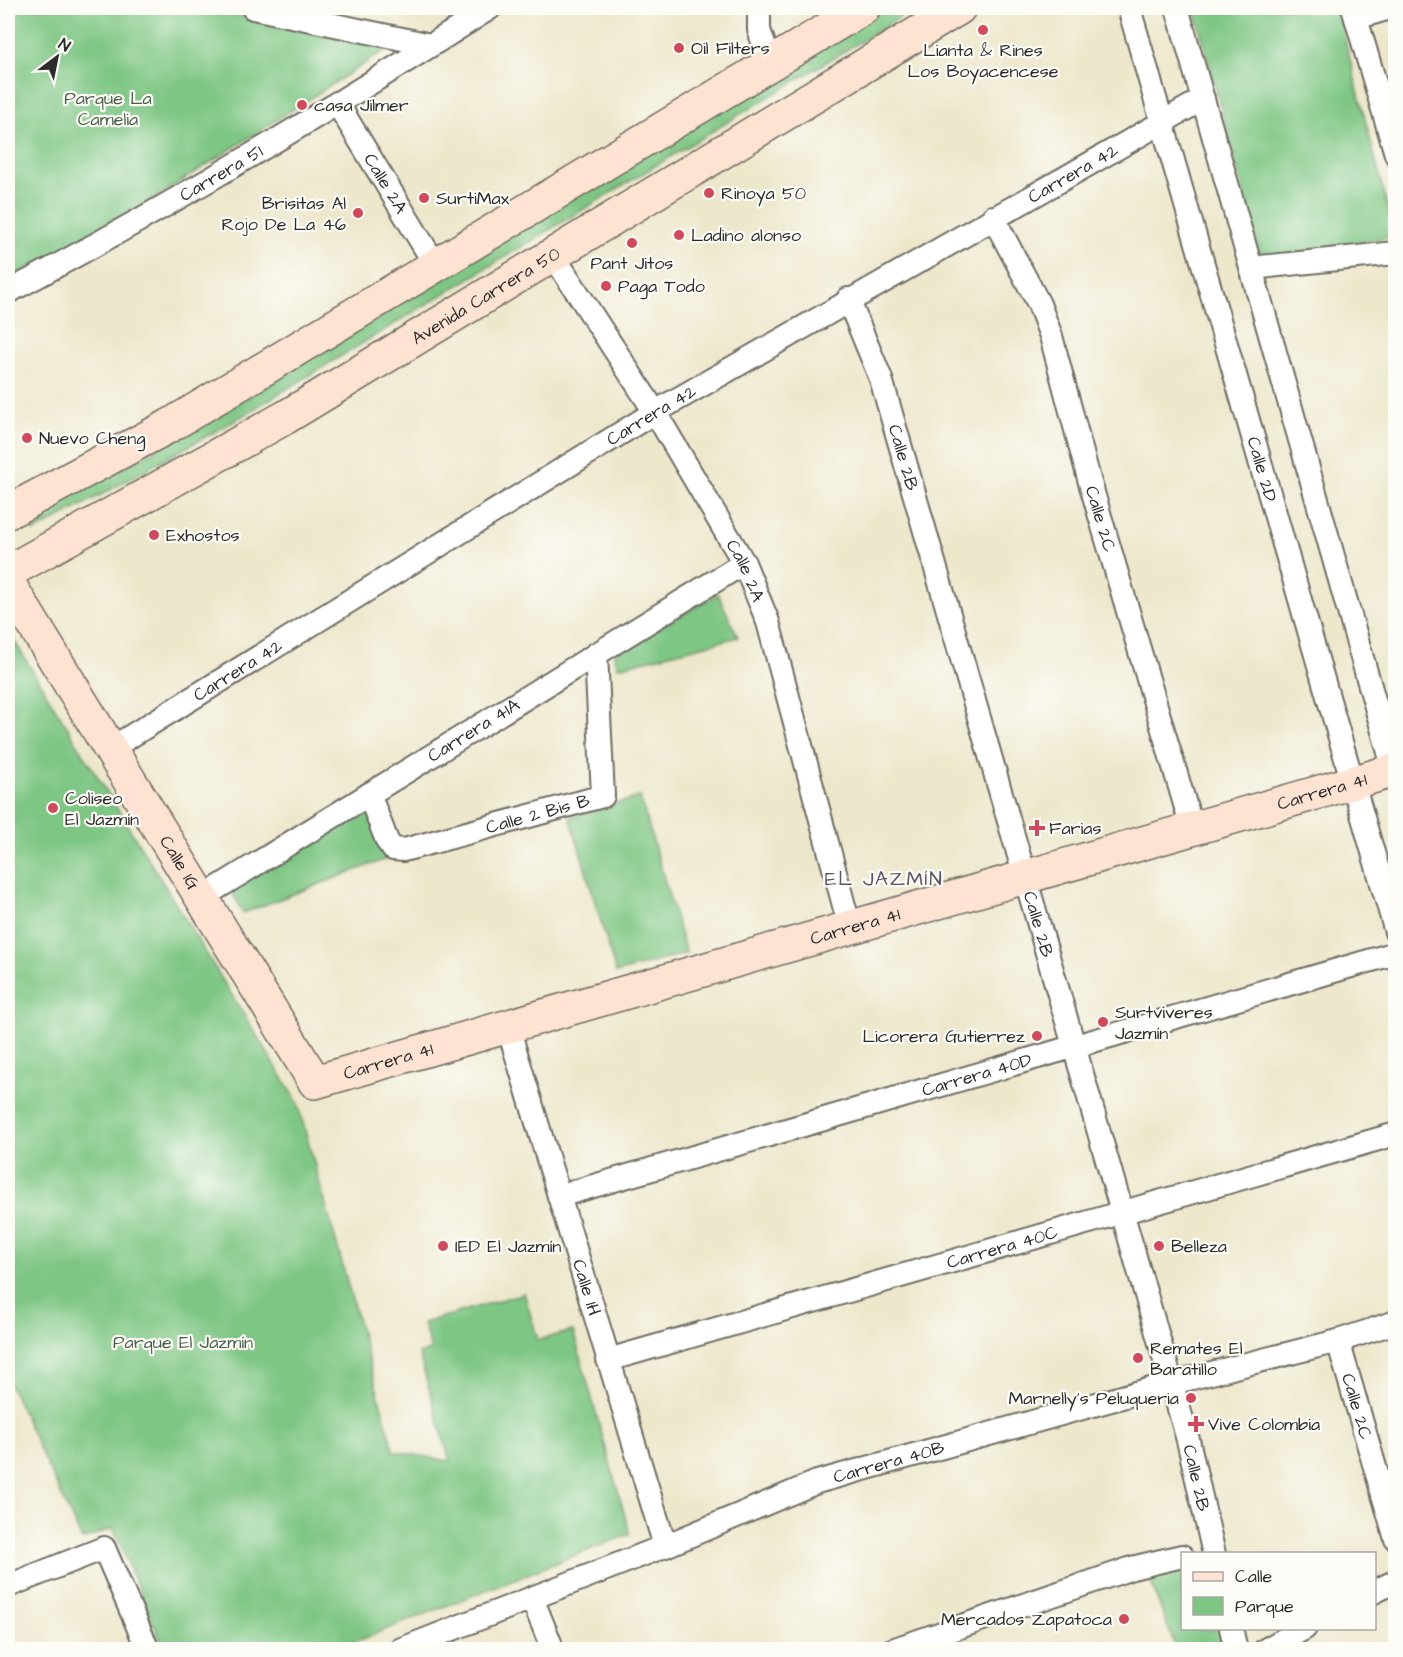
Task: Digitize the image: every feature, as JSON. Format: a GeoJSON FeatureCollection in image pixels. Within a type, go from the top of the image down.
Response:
{"type":"FeatureCollection","features":[{"type":"Feature","properties":{"kind":"main road"},"geometry":{"type":"LineString","coordinates":[[8,512],[169,426],[863,8]]}},
{"type":"Feature","properties":{"kind":"main road","name":"Avenida Carrera 50"},"geometry":{"type":"LineString","coordinates":[[8,572],[286,417],[959,8]]}},
{"type":"Feature","properties":{"kind":"main road","name":"Calle 1G"},"geometry":{"type":"LineString","coordinates":[[8,583],[315,1082]]}},
{"type":"Feature","properties":{"kind":"main road","name":"Carrera 41"},"geometry":{"type":"LineString","coordinates":[[315,1082],[1352,782],[1395,772]]}},
{"type":"Feature","properties":{"kind":"street"},"geometry":{"type":"LineString","coordinates":[[254,8],[431,45]]}},
{"type":"Feature","properties":{"kind":"street","name":"Carrera 51"},"geometry":{"type":"LineString","coordinates":[[8,292],[111,237],[337,103],[490,8]]}},
{"type":"Feature","properties":{"kind":"street"},"geometry":{"type":"LineString","coordinates":[[759,8],[759,30],[771,65]]}},
{"type":"Feature","properties":{"kind":"street","name":"Calle 2D"},"geometry":{"type":"LineString","coordinates":[[1130,8],[1395,932]]}},
{"type":"Feature","properties":{"kind":"street"},"geometry":{"type":"LineString","coordinates":[[1177,8],[1395,772]]}},
{"type":"Feature","properties":{"kind":"street"},"geometry":{"type":"LineString","coordinates":[[1390,8],[1354,13],[1395,154]]}},
{"type":"Feature","properties":{"kind":"street","name":"Carrera 42"},"geometry":{"type":"LineString","coordinates":[[110,749],[655,412],[848,299],[1162,120],[1203,99]]}},
{"type":"Feature","properties":{"kind":"street","name":"Calle 2A"},"geometry":{"type":"LineString","coordinates":[[337,103],[436,266]]}},
{"type":"Feature","properties":{"kind":"street","name":"Calle 2C"},"geometry":{"type":"LineString","coordinates":[[993,217],[1039,304],[1051,336],[1089,479],[1192,828]]}},
{"type":"Feature","properties":{"kind":"street"},"geometry":{"type":"LineString","coordinates":[[1251,268],[1395,253]]}},
{"type":"Feature","properties":{"kind":"street","name":"Calle 2A"},"geometry":{"type":"LineString","coordinates":[[553,255],[655,412],[744,563],[768,622],[850,927]]}},
{"type":"Feature","properties":{"kind":"street","name":"Calle 2B"},"geometry":{"type":"LineString","coordinates":[[848,299],[881,379],[1172,1383],[1188,1440],[1206,1552]]}},
{"type":"Feature","properties":{"kind":"street","name":"Carrera 41A"},"geometry":{"type":"LineString","coordinates":[[201,898],[744,563]]}},
{"type":"Feature","properties":{"kind":"street","name":"Calle 2 Bis B"},"geometry":{"type":"LineString","coordinates":[[369,794],[387,841],[393,849],[404,850],[603,796],[596,654]]}},
{"type":"Feature","properties":{"kind":"street","name":"Carrera 40D"},"geometry":{"type":"LineString","coordinates":[[559,1196],[1395,953]]}},
{"type":"Feature","properties":{"kind":"street","name":"Calle 1H"},"geometry":{"type":"LineString","coordinates":[[508,1027],[665,1546]]}},
{"type":"Feature","properties":{"kind":"street","name":"Carrera 40C"},"geometry":{"type":"LineString","coordinates":[[608,1360],[1395,1134]]}},
{"type":"Feature","properties":{"kind":"street","name":"Carrera 40B"},"geometry":{"type":"LineString","coordinates":[[399,1650],[665,1546],[817,1482],[1172,1383],[1338,1341],[1395,1322]]}},
{"type":"Feature","properties":{"kind":"street","name":"Calle 2C"},"geometry":{"type":"LineString","coordinates":[[1338,1341],[1395,1539]]}},
{"type":"Feature","properties":{"kind":"street"},"geometry":{"type":"LineString","coordinates":[[8,1586],[104,1548],[147,1650]]}},
{"type":"Feature","properties":{"kind":"street"},"geometry":{"type":"LineString","coordinates":[[892,1650],[1132,1568],[1181,1556]]}},
{"type":"Feature","properties":{"kind":"street"},"geometry":{"type":"LineString","coordinates":[[1376,1591],[1395,1581]]}},
{"type":"Feature","properties":{"kind":"street"},"geometry":{"type":"LineString","coordinates":[[532,1598],[553,1650]]}},
{"type":"Feature","properties":{"kind":"street"},"geometry":{"type":"LineString","coordinates":[[1231,1630],[1236,1650]]}},
{"type":"Feature","properties":{"kind":"street"},"geometry":{"type":"LineString","coordinates":[[1266,1650],[1303,1630]]}},
{"type":"Feature","properties":{"kind":"green space","name":"Parque La Camelia"},"geometry":{"type":"Polygon","coordinates":[[[8,8],[206,8],[392,46],[116,223],[8,279],[8,8]]]}},
{"type":"Feature","properties":{"kind":"green space"},"geometry":{"type":"Polygon","coordinates":[[[887,8],[895,8],[901,17],[234,421],[34,532],[28,521],[229,409],[442,275],[887,8]]]}},
{"type":"Feature","properties":{"kind":"green space"},"geometry":{"type":"Polygon","coordinates":[[[1194,8],[1337,8],[1395,237],[1261,258],[1194,8]]]}},
{"type":"Feature","properties":{"kind":"green space"},"geometry":{"type":"Polygon","coordinates":[[[718,594],[738,637],[618,667],[614,654],[718,594]]]}},
{"type":"Feature","properties":{"kind":"green space","name":"Parque El Jazmín"},"geometry":{"type":"Polygon","coordinates":[[[8,631],[297,1101],[394,1451],[450,1461],[419,1354],[431,1350],[423,1323],[524,1293],[538,1340],[573,1331],[630,1534],[336,1649],[164,1649],[113,1528],[82,1540],[8,1381],[8,631]]]}},
{"type":"Feature","properties":{"kind":"green space"},"geometry":{"type":"Polygon","coordinates":[[[640,797],[686,953],[616,973],[570,817],[640,797]]]}},
{"type":"Feature","properties":{"kind":"green space"},"geometry":{"type":"Polygon","coordinates":[[[363,805],[391,857],[243,913],[230,888],[363,805]]]}},
{"type":"Feature","properties":{"kind":"green space"},"geometry":{"type":"Polygon","coordinates":[[[1181,1567],[1181,1630],[1222,1630],[1227,1649],[1176,1649],[1149,1577],[1181,1567]]]}},
{"type":"Feature","properties":{"kind":"place","name":"Lianta & Rines Los Boyacencese"},"geometry":{"type":"Point","coordinates":[983,30]}},
{"type":"Feature","properties":{"kind":"place","name":"Oil Filters"},"geometry":{"type":"Point","coordinates":[679,48]}},
{"type":"Feature","properties":{"kind":"place","name":"casa Jilmer"},"geometry":{"type":"Point","coordinates":[302,105]}},
{"type":"Feature","properties":{"kind":"place","name":"Rinoya 50"},"geometry":{"type":"Point","coordinates":[709,193]}},
{"type":"Feature","properties":{"kind":"place","name":"SurtiMax"},"geometry":{"type":"Point","coordinates":[424,198]}},
{"type":"Feature","properties":{"kind":"place","name":"Brisitas Al Rojo De La 46"},"geometry":{"type":"Point","coordinates":[358,213]}},
{"type":"Feature","properties":{"kind":"place","name":"Ladino alonso"},"geometry":{"type":"Point","coordinates":[679,235]}},
{"type":"Feature","properties":{"kind":"place","name":"Pant Jitos"},"geometry":{"type":"Point","coordinates":[632,243]}},
{"type":"Feature","properties":{"kind":"place","name":"Paga Todo"},"geometry":{"type":"Point","coordinates":[606,286]}},
{"type":"Feature","properties":{"kind":"place","name":"Nuevo Cheng"},"geometry":{"type":"Point","coordinates":[27,438]}},
{"type":"Feature","properties":{"kind":"place","name":"Exhostos"},"geometry":{"type":"Point","coordinates":[154,535]}},
{"type":"Feature","properties":{"kind":"place","name":"Coliseo El Jazmín"},"geometry":{"type":"Point","coordinates":[53,808]}},
{"type":"Feature","properties":{"kind":"place","name":"Farias"},"geometry":{"type":"Point","coordinates":[1037,828]}},
{"type":"Feature","properties":{"kind":"place","name":"Surtviveres Jazmín"},"geometry":{"type":"Point","coordinates":[1103,1022]}},
{"type":"Feature","properties":{"kind":"place","name":"Licorera Gutierrez"},"geometry":{"type":"Point","coordinates":[1037,1036]}},
{"type":"Feature","properties":{"kind":"place","name":"IED El Jazmín"},"geometry":{"type":"Point","coordinates":[443,1246]}},
{"type":"Feature","properties":{"kind":"place","name":"Belleza"},"geometry":{"type":"Point","coordinates":[1159,1246]}},
{"type":"Feature","properties":{"kind":"place","name":"Remates El Baratillo"},"geometry":{"type":"Point","coordinates":[1138,1358]}},
{"type":"Feature","properties":{"kind":"place","name":"Marnelly's Peluqueria"},"geometry":{"type":"Point","coordinates":[1191,1398]}},
{"type":"Feature","properties":{"kind":"place","name":"Vive Colombia"},"geometry":{"type":"Point","coordinates":[1196,1424]}},
{"type":"Feature","properties":{"kind":"place","name":"Mercados Zapatoca"},"geometry":{"type":"Point","coordinates":[1124,1619]}},
{"type":"Feature","properties":{"kind":"district","name":"EL JAZMÍN"},"geometry":{"type":"Point","coordinates":[884,878]}}]}
